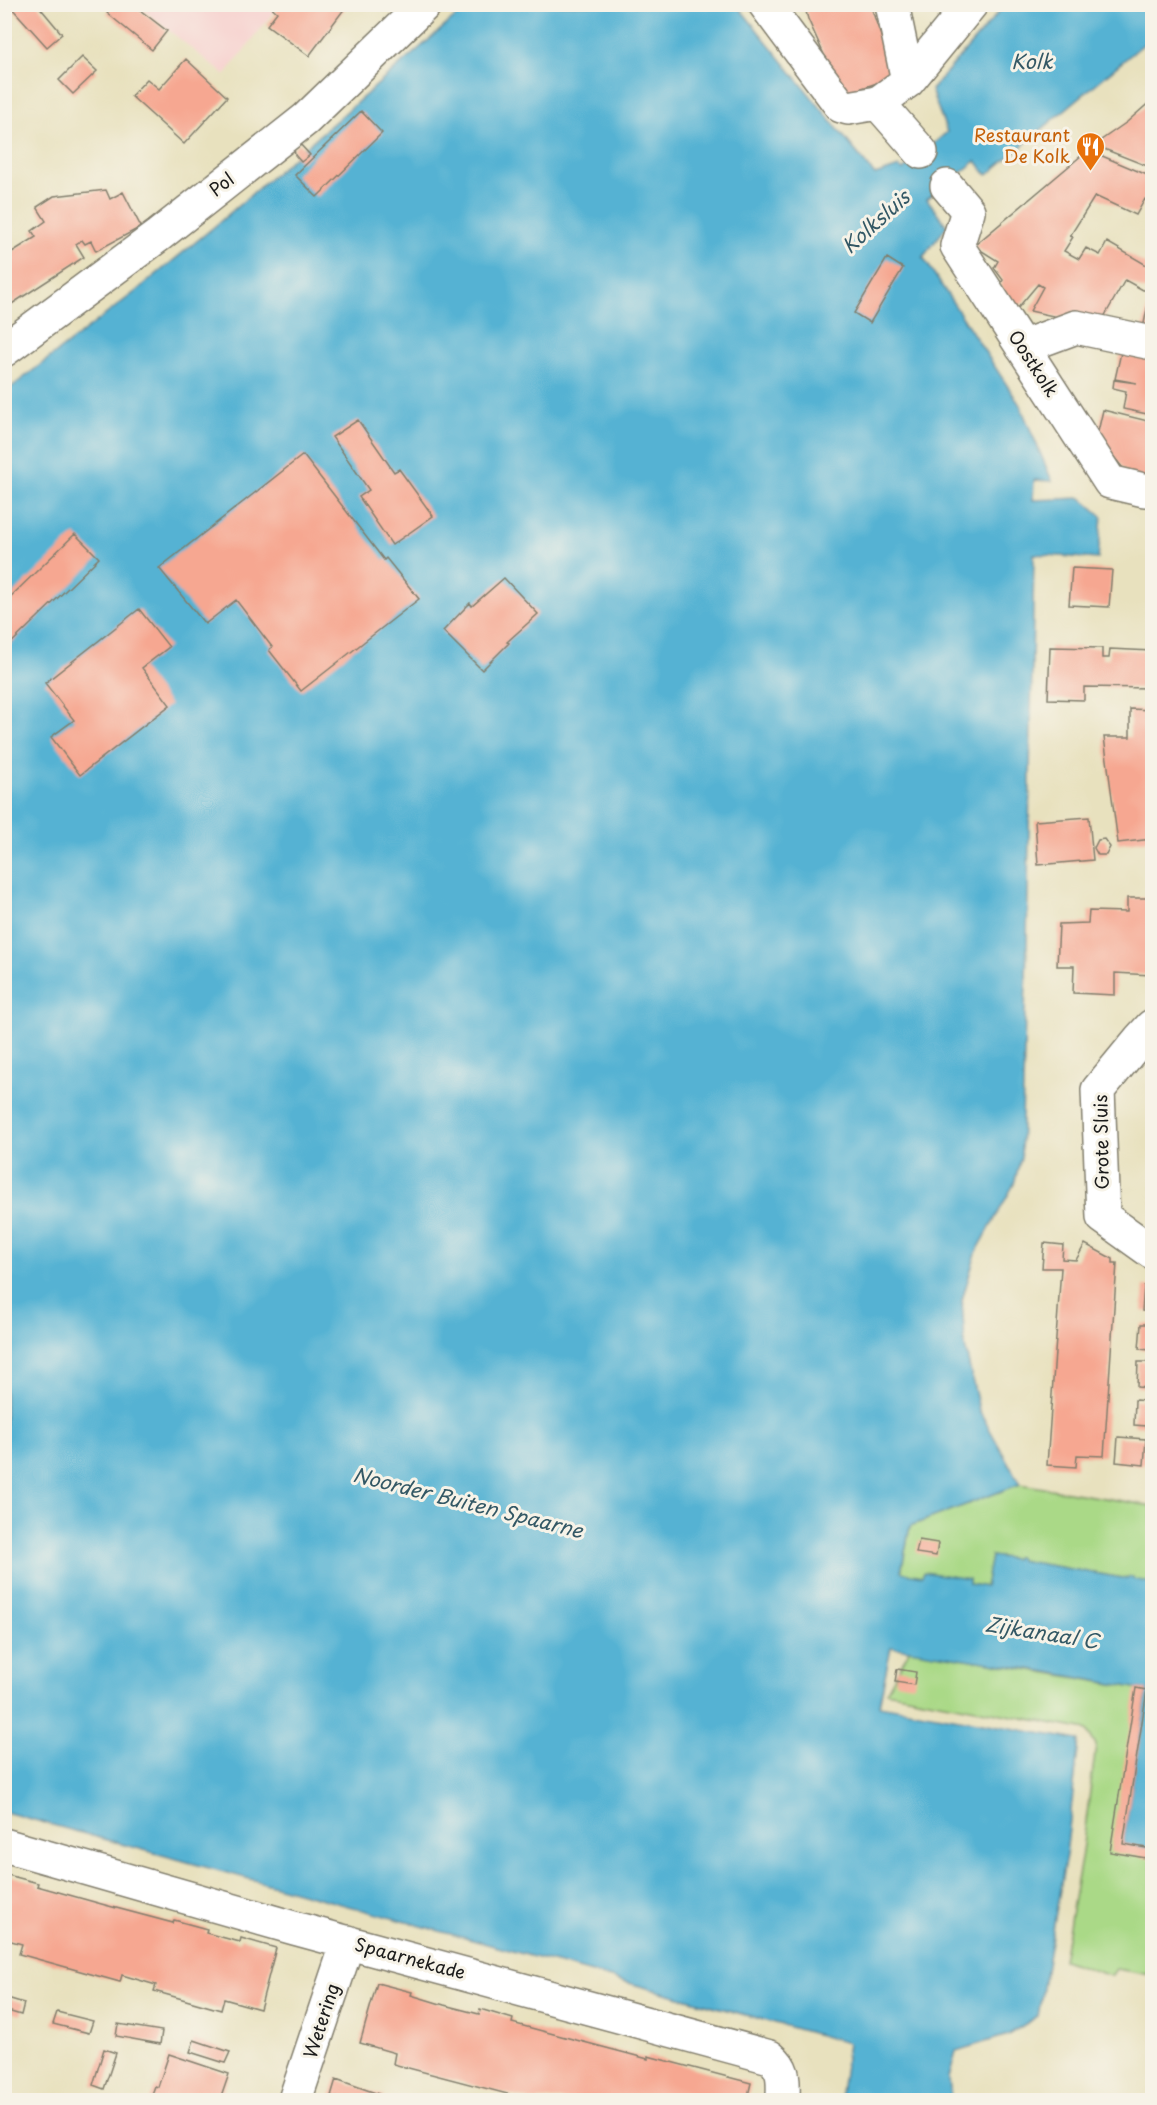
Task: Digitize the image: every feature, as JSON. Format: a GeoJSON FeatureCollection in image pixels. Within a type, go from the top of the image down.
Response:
{"type":"FeatureCollection","features":[{"type":"Feature","properties":{"kind":"street","name":"Pol"},"geometry":{"type":"LineString","coordinates":[[4,350],[159,235],[306,119],[425,4]]}},
{"type":"Feature","properties":{"kind":"street"},"geometry":{"type":"LineString","coordinates":[[765,4],[841,106],[848,108],[878,103],[908,81],[971,4]]}},
{"type":"Feature","properties":{"kind":"street"},"geometry":{"type":"LineString","coordinates":[[892,4],[908,81]]}},
{"type":"Feature","properties":{"kind":"street"},"geometry":{"type":"LineString","coordinates":[[878,103],[921,152]]}},
{"type":"Feature","properties":{"kind":"street","name":"Oostkolk"},"geometry":{"type":"LineString","coordinates":[[947,186],[968,211],[957,246],[1022,347],[1110,482],[1144,490]]}},
{"type":"Feature","properties":{"kind":"street"},"geometry":{"type":"LineString","coordinates":[[1022,347],[1076,327],[1152,343]]}},
{"type":"Feature","properties":{"kind":"street","name":"Grote Sluis"},"geometry":{"type":"LineString","coordinates":[[1152,1026],[1098,1090],[1103,1217],[1152,1252]]}},
{"type":"Feature","properties":{"kind":"street","name":"Spaarnekade"},"geometry":{"type":"LineString","coordinates":[[4,1845],[770,2057],[779,2065],[783,2077],[783,2100]]}},
{"type":"Feature","properties":{"kind":"street","name":"Wetering"},"geometry":{"type":"LineString","coordinates":[[296,2100],[348,1942]]}},
{"type":"Feature","properties":{"kind":"shaded area"},"geometry":{"type":"Polygon","coordinates":[[[137,5],[279,5],[225,75],[137,5]]]}},
{"type":"Feature","properties":{"kind":"green space"},"geometry":{"type":"Polygon","coordinates":[[[1020,1484],[1152,1506],[1152,1583],[1018,1560],[1018,1557],[1015,1559],[991,1556],[986,1587],[968,1584],[969,1580],[924,1572],[922,1576],[901,1573],[910,1526],[1020,1484]]]}},
{"type":"Feature","properties":{"kind":"green space"},"geometry":{"type":"Polygon","coordinates":[[[910,1649],[1147,1690],[1151,1848],[1152,1839],[1152,1975],[1116,1969],[1111,1976],[1063,1960],[1081,1859],[1096,1746],[1087,1730],[886,1692],[910,1649]]]}},
{"type":"Feature","properties":{"kind":"water"},"geometry":{"type":"Polygon","coordinates":[[[469,5],[737,5],[875,175],[899,167],[903,170],[947,132],[931,90],[1005,5],[1152,5],[1152,37],[987,175],[976,161],[927,199],[947,226],[923,257],[1020,405],[1052,481],[1034,480],[1033,500],[1081,498],[1102,516],[1098,559],[1034,554],[1021,1157],[1014,1184],[976,1253],[962,1300],[965,1347],[979,1410],[1020,1484],[910,1526],[901,1572],[922,1576],[924,1572],[969,1579],[969,1584],[985,1587],[991,1556],[1014,1559],[1018,1557],[1019,1560],[1128,1579],[1133,1577],[1133,1579],[1152,1583],[1151,1849],[1123,1844],[1147,1690],[891,1647],[879,1705],[1079,1740],[1066,1855],[1038,2016],[1008,2035],[956,2051],[949,2077],[951,2100],[840,2100],[848,2043],[5,1812],[5,392],[135,292],[215,226],[469,5]]]}},
{"type":"Feature","properties":{"kind":"building"},"geometry":{"type":"Polygon","coordinates":[[[4,4],[37,4],[62,34],[47,47],[10,6],[4,10],[4,4]]]}},
{"type":"Feature","properties":{"kind":"building"},"geometry":{"type":"Polygon","coordinates":[[[114,4],[132,4],[167,31],[152,50],[107,13],[114,4]]]}},
{"type":"Feature","properties":{"kind":"building"},"geometry":{"type":"Polygon","coordinates":[[[268,4],[348,4],[309,56],[267,25],[277,12],[268,4]]]}},
{"type":"Feature","properties":{"kind":"building"},"geometry":{"type":"Polygon","coordinates":[[[804,4],[870,4],[895,77],[847,93],[826,59],[808,19],[804,4]]]}},
{"type":"Feature","properties":{"kind":"building"},"geometry":{"type":"Polygon","coordinates":[[[82,57],[97,71],[73,94],[59,80],[82,57]]]}},
{"type":"Feature","properties":{"kind":"building"},"geometry":{"type":"Polygon","coordinates":[[[186,59],[227,97],[184,144],[131,96],[147,79],[159,89],[186,59]]]}},
{"type":"Feature","properties":{"kind":"building"},"geometry":{"type":"Polygon","coordinates":[[[1152,100],[1152,168],[1094,145],[1127,122],[1152,100]]]}},
{"type":"Feature","properties":{"kind":"building"},"geometry":{"type":"Polygon","coordinates":[[[361,111],[382,133],[317,197],[295,175],[361,111]]]}},
{"type":"Feature","properties":{"kind":"building"},"geometry":{"type":"Polygon","coordinates":[[[299,143],[310,155],[301,162],[295,155],[294,148],[299,143]]]}},
{"type":"Feature","properties":{"kind":"building"},"geometry":{"type":"Polygon","coordinates":[[[1088,150],[1152,177],[1152,203],[1145,199],[1136,215],[1095,196],[1070,236],[1073,237],[1064,251],[1079,259],[1086,248],[1100,255],[1107,242],[1150,267],[1146,275],[1152,277],[1152,336],[1142,333],[1151,290],[1143,290],[1125,280],[1099,326],[1030,311],[1043,287],[1038,284],[1017,309],[1000,285],[1003,280],[994,268],[998,261],[974,246],[1088,150]]]}},
{"type":"Feature","properties":{"kind":"building"},"geometry":{"type":"Polygon","coordinates":[[[106,190],[110,199],[123,192],[141,227],[96,251],[91,241],[85,244],[82,240],[76,244],[84,257],[4,309],[4,257],[36,237],[32,231],[46,221],[37,207],[54,196],[106,190]]]}},
{"type":"Feature","properties":{"kind":"building"},"geometry":{"type":"Polygon","coordinates":[[[887,258],[903,268],[870,323],[854,313],[887,258]]]}},
{"type":"Feature","properties":{"kind":"building"},"geometry":{"type":"Polygon","coordinates":[[[1122,348],[1152,352],[1152,415],[1123,409],[1126,391],[1113,388],[1114,380],[1137,383],[1115,379],[1122,348]]]}},
{"type":"Feature","properties":{"kind":"building"},"geometry":{"type":"Polygon","coordinates":[[[1103,410],[1152,422],[1152,481],[1131,478],[1097,436],[1103,410]]]}},
{"type":"Feature","properties":{"kind":"building"},"geometry":{"type":"Polygon","coordinates":[[[358,420],[394,472],[399,469],[433,516],[392,545],[359,497],[369,490],[332,437],[358,420]]]}},
{"type":"Feature","properties":{"kind":"building"},"geometry":{"type":"Polygon","coordinates":[[[303,455],[384,560],[386,558],[419,599],[301,691],[269,650],[272,647],[236,600],[205,624],[159,568],[303,455]]]}},
{"type":"Feature","properties":{"kind":"building"},"geometry":{"type":"Polygon","coordinates":[[[75,534],[99,558],[4,650],[4,603],[75,534]]]}},
{"type":"Feature","properties":{"kind":"building"},"geometry":{"type":"Polygon","coordinates":[[[1072,568],[1112,570],[1109,607],[1069,605],[1072,568]]]}},
{"type":"Feature","properties":{"kind":"building"},"geometry":{"type":"Polygon","coordinates":[[[504,578],[538,614],[507,642],[509,643],[482,670],[443,631],[470,603],[472,606],[504,578]]]}},
{"type":"Feature","properties":{"kind":"building"},"geometry":{"type":"Polygon","coordinates":[[[139,609],[169,647],[142,668],[170,705],[80,775],[51,737],[74,720],[45,683],[139,609]]]}},
{"type":"Feature","properties":{"kind":"building"},"geometry":{"type":"Polygon","coordinates":[[[1050,647],[1102,648],[1102,658],[1109,658],[1110,649],[1152,651],[1152,688],[1084,687],[1084,700],[1048,699],[1050,647]]]}},
{"type":"Feature","properties":{"kind":"building"},"geometry":{"type":"Polygon","coordinates":[[[1130,709],[1152,710],[1152,839],[1118,843],[1104,737],[1130,737],[1130,709]]]}},
{"type":"Feature","properties":{"kind":"building"},"geometry":{"type":"Polygon","coordinates":[[[1089,817],[1093,860],[1038,865],[1035,821],[1089,817]]]}},
{"type":"Feature","properties":{"kind":"building"},"geometry":{"type":"Polygon","coordinates":[[[1104,839],[1110,847],[1106,855],[1098,855],[1094,848],[1098,840],[1104,839]]]}},
{"type":"Feature","properties":{"kind":"building"},"geometry":{"type":"Polygon","coordinates":[[[1127,898],[1152,898],[1151,975],[1115,973],[1115,995],[1073,993],[1074,966],[1057,966],[1059,924],[1088,923],[1089,911],[1127,912],[1127,898]]]}},
{"type":"Feature","properties":{"kind":"building"},"geometry":{"type":"Polygon","coordinates":[[[1044,1243],[1063,1245],[1062,1259],[1076,1260],[1085,1244],[1113,1259],[1113,1263],[1117,1263],[1104,1456],[1077,1455],[1076,1467],[1047,1465],[1061,1268],[1042,1268],[1044,1243]]]}},
{"type":"Feature","properties":{"kind":"building"},"geometry":{"type":"Polygon","coordinates":[[[1144,1286],[1152,1287],[1152,1312],[1142,1311],[1144,1286]]]}},
{"type":"Feature","properties":{"kind":"building"},"geometry":{"type":"Polygon","coordinates":[[[1141,1324],[1152,1324],[1151,1350],[1139,1349],[1141,1324]]]}},
{"type":"Feature","properties":{"kind":"building"},"geometry":{"type":"Polygon","coordinates":[[[1138,1362],[1151,1362],[1149,1388],[1137,1387],[1138,1362]]]}},
{"type":"Feature","properties":{"kind":"building"},"geometry":{"type":"Polygon","coordinates":[[[1135,1400],[1148,1401],[1146,1426],[1134,1425],[1135,1400]]]}},
{"type":"Feature","properties":{"kind":"building"},"geometry":{"type":"Polygon","coordinates":[[[1118,1437],[1146,1439],[1144,1465],[1116,1462],[1118,1437]]]}},
{"type":"Feature","properties":{"kind":"building"},"geometry":{"type":"Polygon","coordinates":[[[919,1540],[938,1543],[936,1556],[916,1553],[919,1540]]]}},
{"type":"Feature","properties":{"kind":"building"},"geometry":{"type":"Polygon","coordinates":[[[897,1669],[916,1672],[914,1685],[895,1682],[897,1669]]]}},
{"type":"Feature","properties":{"kind":"building"},"geometry":{"type":"Polygon","coordinates":[[[1136,1688],[1147,1690],[1123,1844],[1152,1849],[1152,1859],[1110,1852],[1136,1688]]]}},
{"type":"Feature","properties":{"kind":"building"},"geometry":{"type":"Polygon","coordinates":[[[4,1874],[105,1905],[173,1923],[174,1920],[207,1929],[206,1933],[240,1942],[241,1938],[276,1948],[260,2009],[224,1999],[221,2010],[154,1991],[156,1985],[122,1975],[120,1982],[19,1954],[22,1944],[4,1939],[4,1874]]]}},
{"type":"Feature","properties":{"kind":"building"},"geometry":{"type":"Polygon","coordinates":[[[377,1983],[412,1992],[411,1995],[444,2005],[479,2014],[480,2009],[513,2019],[512,2023],[648,2059],[648,2056],[751,2083],[747,2100],[530,2100],[393,2064],[395,2053],[360,2043],[377,1983]]]}},
{"type":"Feature","properties":{"kind":"building"},"geometry":{"type":"Polygon","coordinates":[[[4,1997],[24,2003],[21,2015],[4,2010],[4,1997]]]}},
{"type":"Feature","properties":{"kind":"building"},"geometry":{"type":"Polygon","coordinates":[[[57,2012],[93,2021],[89,2033],[53,2024],[57,2012]]]}},
{"type":"Feature","properties":{"kind":"building"},"geometry":{"type":"Polygon","coordinates":[[[118,2024],[162,2031],[160,2044],[116,2036],[118,2024]]]}},
{"type":"Feature","properties":{"kind":"building"},"geometry":{"type":"Polygon","coordinates":[[[194,2040],[230,2052],[225,2063],[190,2052],[194,2040]]]}},
{"type":"Feature","properties":{"kind":"building"},"geometry":{"type":"Polygon","coordinates":[[[104,2049],[116,2053],[104,2089],[93,2085],[104,2049]]]}},
{"type":"Feature","properties":{"kind":"building"},"geometry":{"type":"Polygon","coordinates":[[[169,2054],[229,2074],[220,2100],[150,2100],[155,2086],[158,2087],[169,2054]]]}},
{"type":"Feature","properties":{"kind":"building"},"geometry":{"type":"Polygon","coordinates":[[[336,2079],[384,2096],[382,2100],[346,2100],[331,2096],[336,2079]]]}},
{"type":"Feature","properties":{"kind":"place","name":"Restaurant De Kolk"},"geometry":{"type":"Point","coordinates":[1091,172]}},
{"type":"Feature","properties":{"kind":"water label","name":"Kolk"},"geometry":{"type":"Point","coordinates":[1032,62]}},
{"type":"Feature","properties":{"kind":"water label","name":"Kolksluis"},"geometry":{"type":"Point","coordinates":[876,222]}},
{"type":"Feature","properties":{"kind":"water label","name":"Noorder Buiten Spaarne"},"geometry":{"type":"Point","coordinates":[468,1503]}},
{"type":"Feature","properties":{"kind":"water label","name":"Zijkanaal C"},"geometry":{"type":"Point","coordinates":[1042,1633]}}]}
